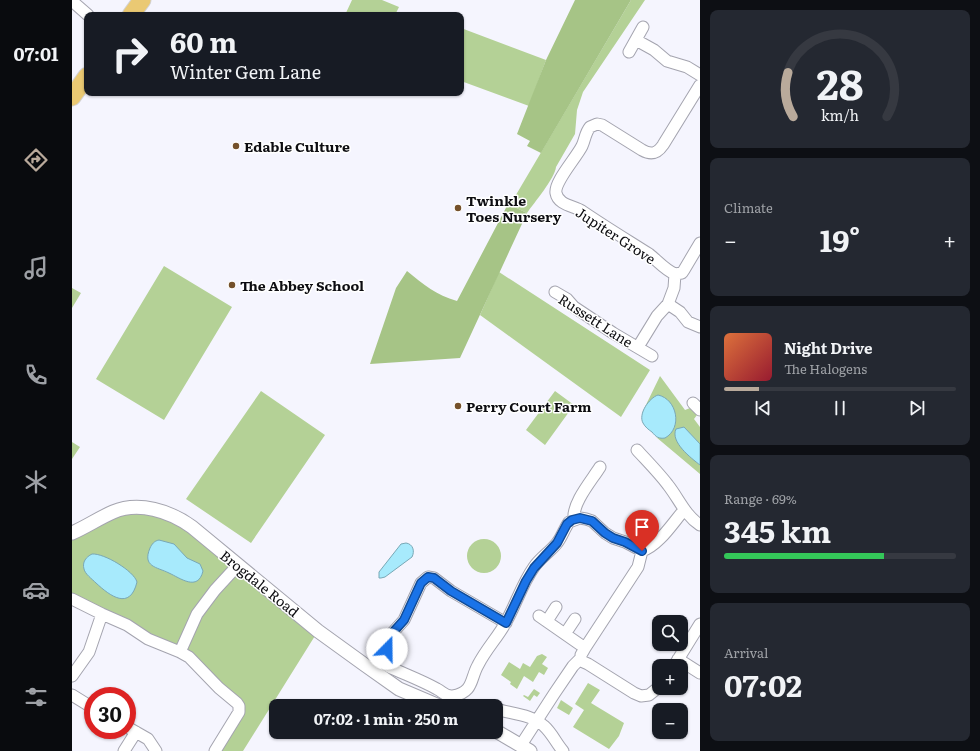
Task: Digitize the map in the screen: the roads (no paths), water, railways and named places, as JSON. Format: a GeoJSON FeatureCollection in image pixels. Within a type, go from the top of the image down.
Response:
{"type":"FeatureCollection","features":[{"type":"Feature","properties":{"kind":"main road"},"geometry":{"type":"LineString","coordinates":[[133,12],[142,0]]}},
{"type":"Feature","properties":{"kind":"main road"},"geometry":{"type":"LineString","coordinates":[[72,98],[84,80]]}},
{"type":"Feature","properties":{"kind":"street"},"geometry":{"type":"LineString","coordinates":[[72,1],[85,12]]}},
{"type":"Feature","properties":{"kind":"street"},"geometry":{"type":"LineString","coordinates":[[629,52],[643,27]]}},
{"type":"Feature","properties":{"kind":"street"},"geometry":{"type":"LineString","coordinates":[[636,40],[654,50],[667,61],[687,67],[700,75]]}},
{"type":"Feature","properties":{"kind":"street","name":"Jupiter Grove"},"geometry":{"type":"LineString","coordinates":[[676,274],[650,255],[578,209],[562,203],[556,195],[556,187],[560,178],[568,169],[582,146],[588,129],[592,126],[602,125],[645,152],[651,154],[657,152],[663,146],[700,85]]}},
{"type":"Feature","properties":{"kind":"street"},"geometry":{"type":"LineString","coordinates":[[676,274],[682,273],[700,242]]}},
{"type":"Feature","properties":{"kind":"street","name":"Russett Lane"},"geometry":{"type":"LineString","coordinates":[[638,347],[657,316],[668,304],[674,288],[676,274]]}},
{"type":"Feature","properties":{"kind":"street","name":"Russett Lane"},"geometry":{"type":"LineString","coordinates":[[555,292],[567,299],[574,307],[652,356]]}},
{"type":"Feature","properties":{"kind":"street"},"geometry":{"type":"LineString","coordinates":[[668,304],[680,312],[688,322],[700,327]]}},
{"type":"Feature","properties":{"kind":"street"},"geometry":{"type":"LineString","coordinates":[[636,450],[668,484],[684,510],[700,525]]}},
{"type":"Feature","properties":{"kind":"street"},"geometry":{"type":"LineString","coordinates":[[574,519],[576,505],[600,467]]}},
{"type":"Feature","properties":{"kind":"street","name":"Brogdale Road"},"geometry":{"type":"LineString","coordinates":[[72,533],[90,525],[106,515],[121,509],[140,508],[168,512],[183,520],[323,634],[382,678],[406,693],[421,699]]}},
{"type":"Feature","properties":{"kind":"street"},"geometry":{"type":"LineString","coordinates":[[506,623],[451,591],[434,578],[428,577],[421,583],[404,620],[387,639],[385,663],[387,666],[424,682],[445,694],[452,696],[466,692],[479,662],[506,623],[526,581],[534,568],[557,543],[569,522],[574,519],[586,519],[592,521],[613,538],[625,542],[642,551],[648,549],[656,542],[684,510]]}},
{"type":"Feature","properties":{"kind":"street"},"geometry":{"type":"LineString","coordinates":[[581,660],[581,655],[585,648],[638,567],[642,551]]}},
{"type":"Feature","properties":{"kind":"street"},"geometry":{"type":"LineString","coordinates":[[180,652],[197,614],[238,565]]}},
{"type":"Feature","properties":{"kind":"street"},"geometry":{"type":"LineString","coordinates":[[72,599],[127,625],[148,639],[180,652],[194,661],[239,706],[239,712],[215,751]]}},
{"type":"Feature","properties":{"kind":"street"},"geometry":{"type":"LineString","coordinates":[[556,606],[543,618],[585,648]]}},
{"type":"Feature","properties":{"kind":"street"},"geometry":{"type":"LineString","coordinates":[[72,676],[89,652],[102,614]]}},
{"type":"Feature","properties":{"kind":"street"},"geometry":{"type":"LineString","coordinates":[[565,634],[575,619]]}},
{"type":"Feature","properties":{"kind":"street"},"geometry":{"type":"LineString","coordinates":[[678,659],[700,624]]}},
{"type":"Feature","properties":{"kind":"street"},"geometry":{"type":"LineString","coordinates":[[581,660],[638,695],[652,694]]}},
{"type":"Feature","properties":{"kind":"street"},"geometry":{"type":"LineString","coordinates":[[503,735],[525,748],[537,721],[575,664],[581,660]]}},
{"type":"Feature","properties":{"kind":"street"},"geometry":{"type":"LineString","coordinates":[[688,668],[700,673]]}},
{"type":"Feature","properties":{"kind":"street"},"geometry":{"type":"LineString","coordinates":[[72,695],[84,702]]}},
{"type":"Feature","properties":{"kind":"street"},"geometry":{"type":"LineString","coordinates":[[503,711],[526,716],[537,721],[546,728],[563,751]]}},
{"type":"Feature","properties":{"kind":"street"},"geometry":{"type":"LineString","coordinates":[[136,732],[148,739],[156,751]]}},
{"type":"Feature","properties":{"kind":"street"},"geometry":{"type":"LineString","coordinates":[[124,751],[128,739]]}},
{"type":"Feature","properties":{"kind":"water"},"geometry":{"type":"Polygon","coordinates":[[[658,395],[670,402],[675,414],[676,421],[674,428],[665,438],[659,438],[656,436],[645,426],[642,419],[645,407],[651,399],[658,395]]]}},
{"type":"Feature","properties":{"kind":"water"},"geometry":{"type":"Polygon","coordinates":[[[684,427],[700,444],[700,465],[682,449],[676,439],[676,429],[684,427]]]}},
{"type":"Feature","properties":{"kind":"water"},"geometry":{"type":"Polygon","coordinates":[[[159,540],[174,544],[187,558],[200,564],[203,571],[201,577],[197,581],[188,582],[149,563],[148,554],[150,548],[153,543],[159,540]]]}},
{"type":"Feature","properties":{"kind":"water"},"geometry":{"type":"Polygon","coordinates":[[[406,543],[413,548],[412,557],[385,577],[379,578],[379,572],[401,544],[406,543]]]}},
{"type":"Feature","properties":{"kind":"water"},"geometry":{"type":"Polygon","coordinates":[[[92,554],[104,556],[125,568],[135,578],[137,582],[134,591],[130,596],[119,598],[113,596],[101,588],[87,575],[84,562],[86,558],[92,554]]]}},
{"type":"Feature","properties":{"kind":"place","name":"Edable Culture"},"geometry":{"type":"Point","coordinates":[236,146]}},
{"type":"Feature","properties":{"kind":"place","name":"Twinkle Toes Nursery"},"geometry":{"type":"Point","coordinates":[458,208]}},
{"type":"Feature","properties":{"kind":"place","name":"The Abbey School"},"geometry":{"type":"Point","coordinates":[232,285]}},
{"type":"Feature","properties":{"kind":"place","name":"Perry Court Farm"},"geometry":{"type":"Point","coordinates":[458,406]}}]}
